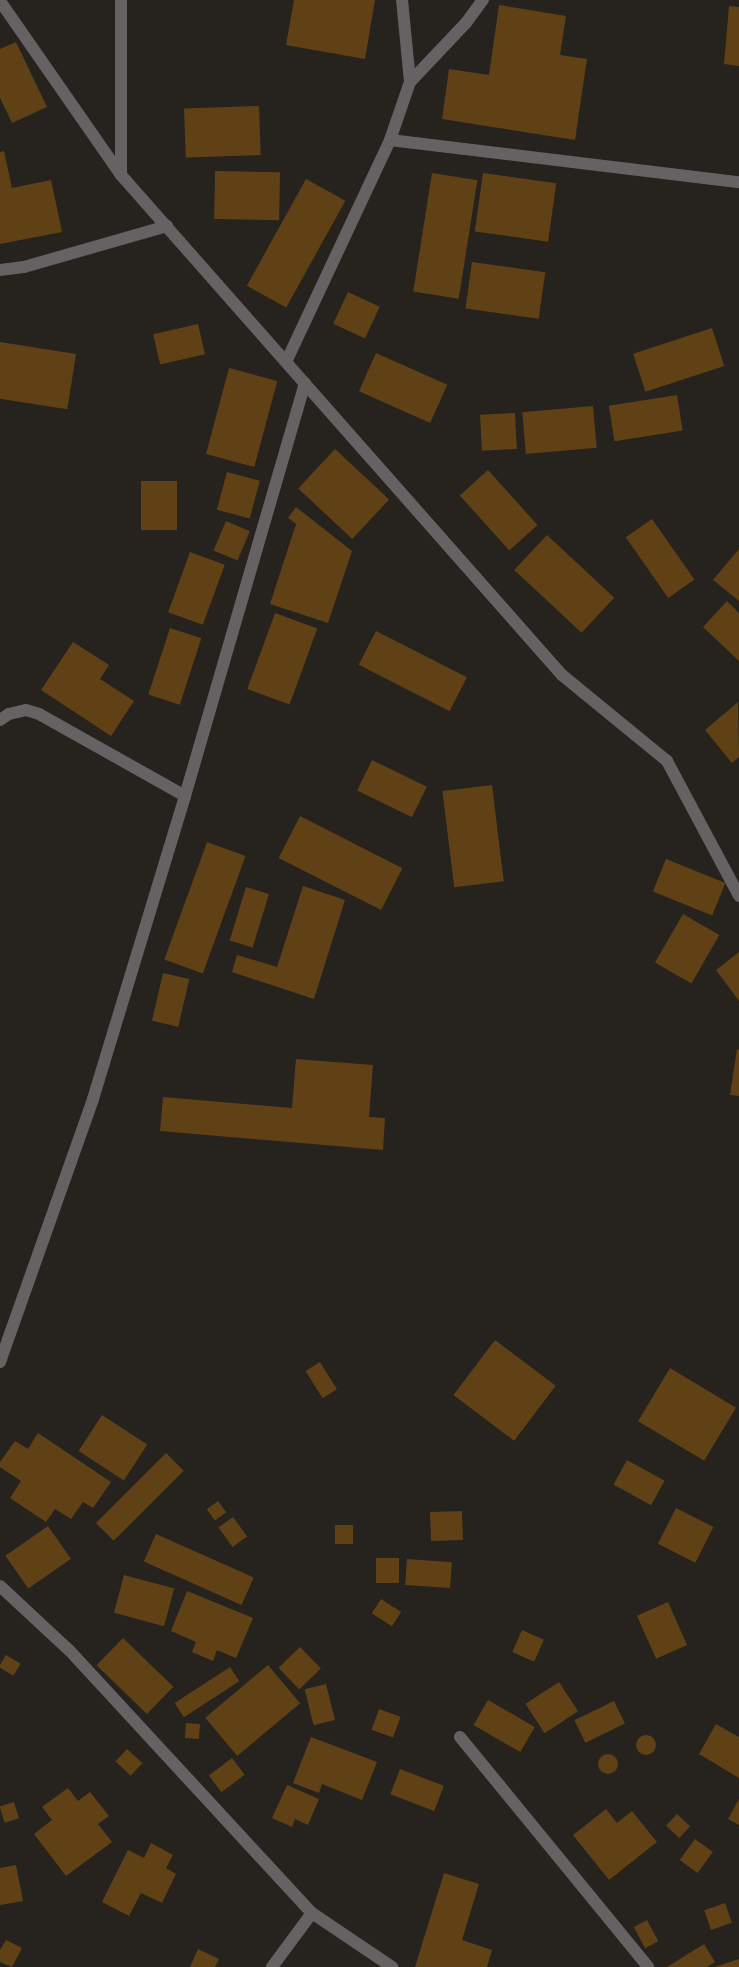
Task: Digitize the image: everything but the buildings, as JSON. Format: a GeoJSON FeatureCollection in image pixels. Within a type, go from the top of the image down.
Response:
{"type":"FeatureCollection","features":[{"type":"Feature","properties":{"kind":"street"},"geometry":{"type":"LineString","coordinates":[[121,175],[122,0]]}},
{"type":"Feature","properties":{"kind":"street"},"geometry":{"type":"LineString","coordinates":[[402,0],[410,82]]}},
{"type":"Feature","properties":{"kind":"street"},"geometry":{"type":"LineString","coordinates":[[287,360],[390,140],[410,82],[483,0]]}},
{"type":"Feature","properties":{"kind":"street"},"geometry":{"type":"LineString","coordinates":[[0,2],[121,175],[287,360],[562,675],[667,761],[739,896]]}},
{"type":"Feature","properties":{"kind":"street"},"geometry":{"type":"LineString","coordinates":[[390,140],[739,182]]}},
{"type":"Feature","properties":{"kind":"street"},"geometry":{"type":"LineString","coordinates":[[0,270],[24,267],[167,226]]}},
{"type":"Feature","properties":{"kind":"street"},"geometry":{"type":"LineString","coordinates":[[0,1362],[93,1099],[186,796],[305,382]]}},
{"type":"Feature","properties":{"kind":"street"},"geometry":{"type":"LineString","coordinates":[[0,720],[9,714],[26,710],[39,714],[186,796]]}},
{"type":"Feature","properties":{"kind":"street"},"geometry":{"type":"LineString","coordinates":[[0,1586],[70,1651],[312,1912],[392,1967]]}},
{"type":"Feature","properties":{"kind":"street"},"geometry":{"type":"LineString","coordinates":[[460,1737],[648,1967]]}},
{"type":"Feature","properties":{"kind":"street"},"geometry":{"type":"LineString","coordinates":[[272,1967],[312,1912]]}}]}
